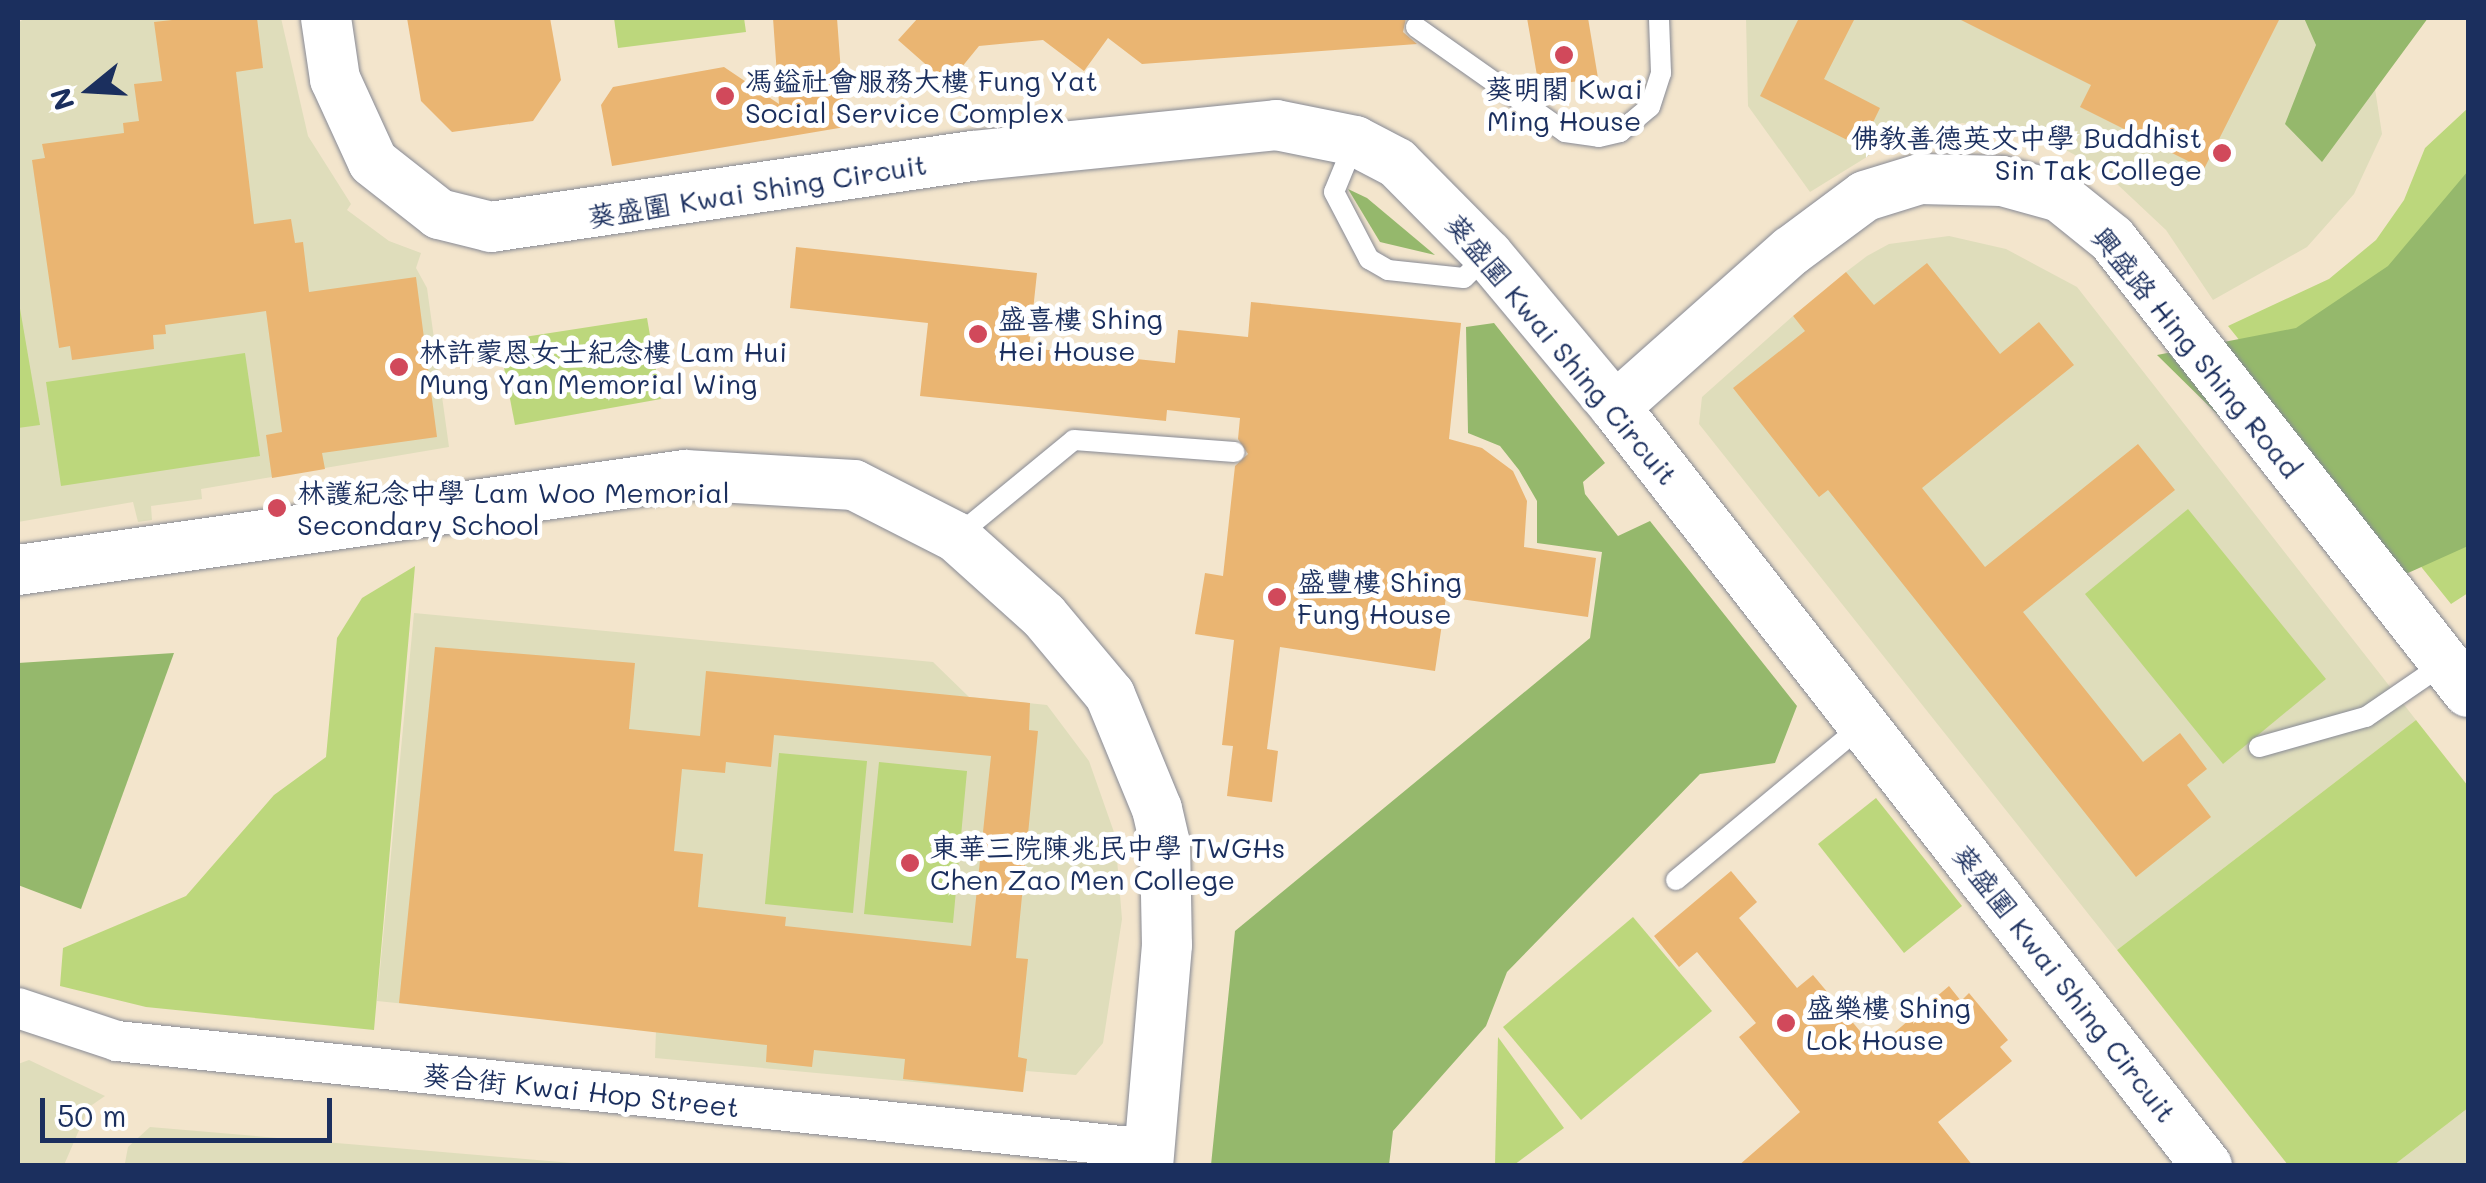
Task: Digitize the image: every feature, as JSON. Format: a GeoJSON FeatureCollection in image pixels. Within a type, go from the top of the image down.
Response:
{"type":"FeatureCollection","features":[{"type":"Feature","properties":{"kind":"street","name":"葵盛圍 Kwai Shing Circuit"},"geometry":{"type":"LineString","coordinates":[[326,18],[335,79],[372,162],[439,214],[490,227],[972,156],[1276,126],[1355,141],[1397,163],[1488,255],[1616,407],[2208,1166]]}},
{"type":"Feature","properties":{"kind":"street","name":"興盛路 Hing Shing Road"},"geometry":{"type":"LineString","coordinates":[[1616,407],[1792,251],[1866,196],[1920,180],[2002,181],[2060,197],[2112,238],[2457,677]]}},
{"type":"Feature","properties":{"kind":"street"},"geometry":{"type":"LineString","coordinates":[[18,570],[686,476],[854,485],[956,537],[1044,616],[1110,694],[1157,809],[1165,843],[1167,944],[1149,1157]]}},
{"type":"Feature","properties":{"kind":"street","name":"葵合街 Kwai Hop Street"},"geometry":{"type":"LineString","coordinates":[[18,1008],[117,1041],[1149,1157]]}},
{"type":"Feature","properties":{"kind":"lane"},"geometry":{"type":"LineString","coordinates":[[1416,26],[1565,132],[1599,137],[1620,132],[1650,107],[1661,73],[1659,18]]}},
{"type":"Feature","properties":{"kind":"lane"},"geometry":{"type":"LineString","coordinates":[[1355,141],[1334,192],[1369,259],[1388,270],[1464,278],[1488,255]]}},
{"type":"Feature","properties":{"kind":"lane"},"geometry":{"type":"LineString","coordinates":[[956,537],[1074,440],[1235,452]]}},
{"type":"Feature","properties":{"kind":"lane"},"geometry":{"type":"LineString","coordinates":[[2260,746],[2366,717],[2457,677]]}},
{"type":"Feature","properties":{"kind":"lane"},"geometry":{"type":"LineString","coordinates":[[1676,880],[1863,725]]}},
{"type":"Feature","properties":{"kind":"shaded area"},"geometry":{"type":"Polygon","coordinates":[[[25,18],[281,18],[308,136],[351,204],[347,210],[389,241],[421,253],[416,268],[427,288],[449,447],[201,489],[202,499],[151,506],[152,520],[138,522],[133,502],[18,522],[18,23],[25,18]]]}},
{"type":"Feature","properties":{"kind":"shaded area","name":"佛教善德英文中學 Buddhist Sin Tak College"},"geometry":{"type":"Polygon","coordinates":[[[1746,18],[2364,18],[2382,134],[2354,194],[2307,247],[2213,300],[2166,230],[2101,169],[2036,134],[1962,123],[1896,139],[1810,192],[1748,106],[1746,18]]]}},
{"type":"Feature","properties":{"kind":"shaded area"},"geometry":{"type":"Polygon","coordinates":[[[1949,236],[2006,249],[2077,287],[2416,720],[2117,950],[1699,424],[1702,397],[1793,316],[1818,345],[1846,272],[1867,256],[1889,244],[1949,236]]]}},
{"type":"Feature","properties":{"kind":"shaded area"},"geometry":{"type":"Polygon","coordinates":[[[414,613],[933,662],[969,697],[1047,705],[1089,761],[1115,835],[1122,919],[1103,1043],[1076,1075],[1026,1071],[1023,1092],[655,1058],[656,1030],[377,1001],[414,613]]]}},
{"type":"Feature","properties":{"kind":"shaded area"},"geometry":{"type":"Polygon","coordinates":[[[29,1060],[105,1096],[89,1107],[64,1165],[18,1165],[18,1064],[29,1060]]]}},
{"type":"Feature","properties":{"kind":"shaded area"},"geometry":{"type":"Polygon","coordinates":[[[2468,1108],[2468,1165],[2394,1165],[2468,1108]]]}},
{"type":"Feature","properties":{"kind":"shaded area"},"geometry":{"type":"Polygon","coordinates":[[[150,1127],[595,1165],[94,1165],[125,1163],[128,1147],[150,1127]]]}},
{"type":"Feature","properties":{"kind":"green space"},"geometry":{"type":"Polygon","coordinates":[[[614,18],[744,18],[746,32],[618,48],[614,18]]]}},
{"type":"Feature","properties":{"kind":"green space"},"geometry":{"type":"Polygon","coordinates":[[[2304,18],[2428,18],[2322,162],[2285,124],[2316,45],[2304,18]]]}},
{"type":"Feature","properties":{"kind":"green space"},"geometry":{"type":"Polygon","coordinates":[[[2468,108],[2468,593],[2451,604],[2228,326],[2329,279],[2376,240],[2404,200],[2425,148],[2468,108]]]}},
{"type":"Feature","properties":{"kind":"green space"},"geometry":{"type":"Polygon","coordinates":[[[2468,171],[2468,546],[2388,582],[2157,355],[2296,328],[2388,266],[2468,171]]]}},
{"type":"Feature","properties":{"kind":"green space"},"geometry":{"type":"Polygon","coordinates":[[[1348,189],[1367,198],[1435,255],[1380,242],[1348,189]]]}},
{"type":"Feature","properties":{"kind":"green space"},"geometry":{"type":"Polygon","coordinates":[[[18,297],[40,425],[18,428],[18,297]]]}},
{"type":"Feature","properties":{"kind":"green space"},"geometry":{"type":"Polygon","coordinates":[[[647,318],[661,399],[515,425],[499,341],[647,318]]]}},
{"type":"Feature","properties":{"kind":"green space"},"geometry":{"type":"Polygon","coordinates":[[[1494,323],[1605,463],[1583,482],[1585,494],[1618,536],[1650,521],[1797,706],[1775,763],[1700,774],[1507,972],[1486,1026],[1393,1131],[1389,1165],[1211,1165],[1235,931],[1590,638],[1602,552],[1537,543],[1537,501],[1519,470],[1500,446],[1468,433],[1466,327],[1494,323]]]}},
{"type":"Feature","properties":{"kind":"green space"},"geometry":{"type":"Polygon","coordinates":[[[245,353],[260,456],[61,486],[46,382],[245,353]]]}},
{"type":"Feature","properties":{"kind":"green space"},"geometry":{"type":"Polygon","coordinates":[[[2188,509],[2326,679],[2223,764],[2085,594],[2188,509]]]}},
{"type":"Feature","properties":{"kind":"green space"},"geometry":{"type":"Polygon","coordinates":[[[415,566],[374,1030],[146,1007],[60,986],[63,948],[186,896],[274,795],[326,757],[337,638],[362,598],[415,566]]]}},
{"type":"Feature","properties":{"kind":"green space"},"geometry":{"type":"Polygon","coordinates":[[[174,653],[81,909],[18,885],[18,663],[174,653]]]}},
{"type":"Feature","properties":{"kind":"green space"},"geometry":{"type":"Polygon","coordinates":[[[2416,720],[2468,786],[2468,1108],[2394,1165],[2288,1165],[2117,950],[2416,720]]]}},
{"type":"Feature","properties":{"kind":"green space"},"geometry":{"type":"Polygon","coordinates":[[[779,753],[867,761],[853,913],[765,904],[779,753]]]}},
{"type":"Feature","properties":{"kind":"green space"},"geometry":{"type":"Polygon","coordinates":[[[879,762],[967,771],[953,923],[864,914],[879,762]]]}},
{"type":"Feature","properties":{"kind":"green space"},"geometry":{"type":"Polygon","coordinates":[[[1876,798],[1962,906],[1904,953],[1818,844],[1876,798]]]}},
{"type":"Feature","properties":{"kind":"green space"},"geometry":{"type":"Polygon","coordinates":[[[1633,917],[1712,1011],[1581,1120],[1503,1027],[1633,917]]]}},
{"type":"Feature","properties":{"kind":"green space"},"geometry":{"type":"Polygon","coordinates":[[[1498,1037],[1564,1128],[1514,1165],[1495,1165],[1498,1037]]]}},
{"type":"Feature","properties":{"kind":"building"},"geometry":{"type":"Polygon","coordinates":[[[257,18],[263,68],[236,72],[254,224],[291,219],[295,243],[303,242],[309,292],[416,277],[437,437],[322,453],[325,469],[272,478],[266,435],[282,432],[266,311],[165,325],[166,334],[153,335],[154,349],[72,360],[70,346],[59,348],[32,160],[45,158],[42,144],[124,133],[123,123],[139,121],[134,84],[162,81],[154,22],[257,18]]]}},
{"type":"Feature","properties":{"kind":"building"},"geometry":{"type":"Polygon","coordinates":[[[407,18],[550,18],[561,80],[533,121],[452,132],[421,101],[407,18]]]}},
{"type":"Feature","properties":{"kind":"building","name":"馮鎰社會服務大樓 Fung Yat Social Service Complex"},"geometry":{"type":"Polygon","coordinates":[[[773,18],[837,18],[845,127],[612,166],[601,105],[613,87],[724,67],[779,104],[773,18]]]}},
{"type":"Feature","properties":{"kind":"building"},"geometry":{"type":"Polygon","coordinates":[[[918,18],[1406,18],[1403,32],[1417,44],[1142,64],[1108,38],[1084,71],[1043,40],[979,46],[948,84],[898,40],[918,18]]]}},
{"type":"Feature","properties":{"kind":"building","name":"葵明閣 Kwai Ming House"},"geometry":{"type":"Polygon","coordinates":[[[1527,18],[1588,18],[1598,78],[1539,87],[1527,18]]]}},
{"type":"Feature","properties":{"kind":"building"},"geometry":{"type":"Polygon","coordinates":[[[1799,18],[1855,18],[1824,79],[1880,108],[1861,147],[1760,96],[1799,18]]]}},
{"type":"Feature","properties":{"kind":"building"},"geometry":{"type":"Polygon","coordinates":[[[1957,18],[2280,18],[2204,169],[2080,107],[2091,85],[1957,18]]]}},
{"type":"Feature","properties":{"kind":"building"},"geometry":{"type":"Polygon","coordinates":[[[796,247],[1037,273],[1029,348],[1175,363],[1178,330],[1248,337],[1251,302],[1461,323],[1449,439],[1482,448],[1513,471],[1527,501],[1524,547],[1596,558],[1588,617],[1446,597],[1435,671],[1280,647],[1267,749],[1278,751],[1272,802],[1227,796],[1233,746],[1222,745],[1234,640],[1195,634],[1205,573],[1223,576],[1235,466],[1248,454],[1238,439],[1240,418],[1167,410],[1166,421],[920,396],[928,323],[790,308],[796,247]]]}},
{"type":"Feature","properties":{"kind":"building"},"geometry":{"type":"Polygon","coordinates":[[[1927,263],[2000,354],[2039,322],[2074,365],[1922,488],[1985,567],[2138,444],[2175,490],[2023,612],[2143,762],[2180,733],[2207,769],[2187,785],[2211,817],[2136,877],[1828,490],[1819,497],[1733,388],[1805,331],[1793,316],[1846,272],[1874,305],[1927,263]]]}},
{"type":"Feature","properties":{"kind":"building"},"geometry":{"type":"Polygon","coordinates":[[[435,647],[635,663],[629,729],[700,736],[706,671],[1030,703],[1029,730],[1038,731],[1016,958],[1028,959],[1018,1057],[1027,1059],[1023,1092],[903,1079],[905,1059],[814,1050],[812,1067],[766,1062],[767,1045],[399,1003],[435,647]],[[774,735],[771,767],[726,762],[725,773],[682,769],[674,851],[703,854],[698,907],[786,917],[785,926],[971,946],[991,756],[774,735]]]}},
{"type":"Feature","properties":{"kind":"building","name":"盛樂樓 Shing Lok House"},"geometry":{"type":"Polygon","coordinates":[[[1731,871],[1757,902],[1739,918],[1797,988],[1813,975],[1875,1049],[1949,986],[1961,1001],[1969,993],[2008,1040],[2000,1047],[2012,1061],[1938,1122],[1973,1166],[1738,1166],[1800,1112],[1739,1037],[1756,1023],[1697,952],[1679,967],[1654,936],[1731,871]]]}},
{"type":"Feature","properties":{"kind":"place","name":"葵明閣 Kwai Ming House"},"geometry":{"type":"Point","coordinates":[1564,55]}},
{"type":"Feature","properties":{"kind":"place","name":"馮鎰社會服務大樓 Fung Yat Social Service Complex"},"geometry":{"type":"Point","coordinates":[725,96]}},
{"type":"Feature","properties":{"kind":"place","name":"佛教善德英文中學 Buddhist Sin Tak College"},"geometry":{"type":"Point","coordinates":[2222,153]}},
{"type":"Feature","properties":{"kind":"place","name":"盛喜樓 Shing Hei House"},"geometry":{"type":"Point","coordinates":[978,334]}},
{"type":"Feature","properties":{"kind":"place","name":"林許蒙恩女士紀念樓 Lam Hui Mung Yan Memorial Wing"},"geometry":{"type":"Point","coordinates":[399,367]}},
{"type":"Feature","properties":{"kind":"place","name":"林護紀念中學 Lam Woo Memorial Secondary School"},"geometry":{"type":"Point","coordinates":[277,508]}},
{"type":"Feature","properties":{"kind":"place","name":"盛豐樓 Shing Fung House"},"geometry":{"type":"Point","coordinates":[1277,597]}},
{"type":"Feature","properties":{"kind":"place","name":"東華三院陳兆民中學 TWGHs Chen Zao Men College"},"geometry":{"type":"Point","coordinates":[910,863]}},
{"type":"Feature","properties":{"kind":"place","name":"盛樂樓 Shing Lok House"},"geometry":{"type":"Point","coordinates":[1786,1023]}}]}
